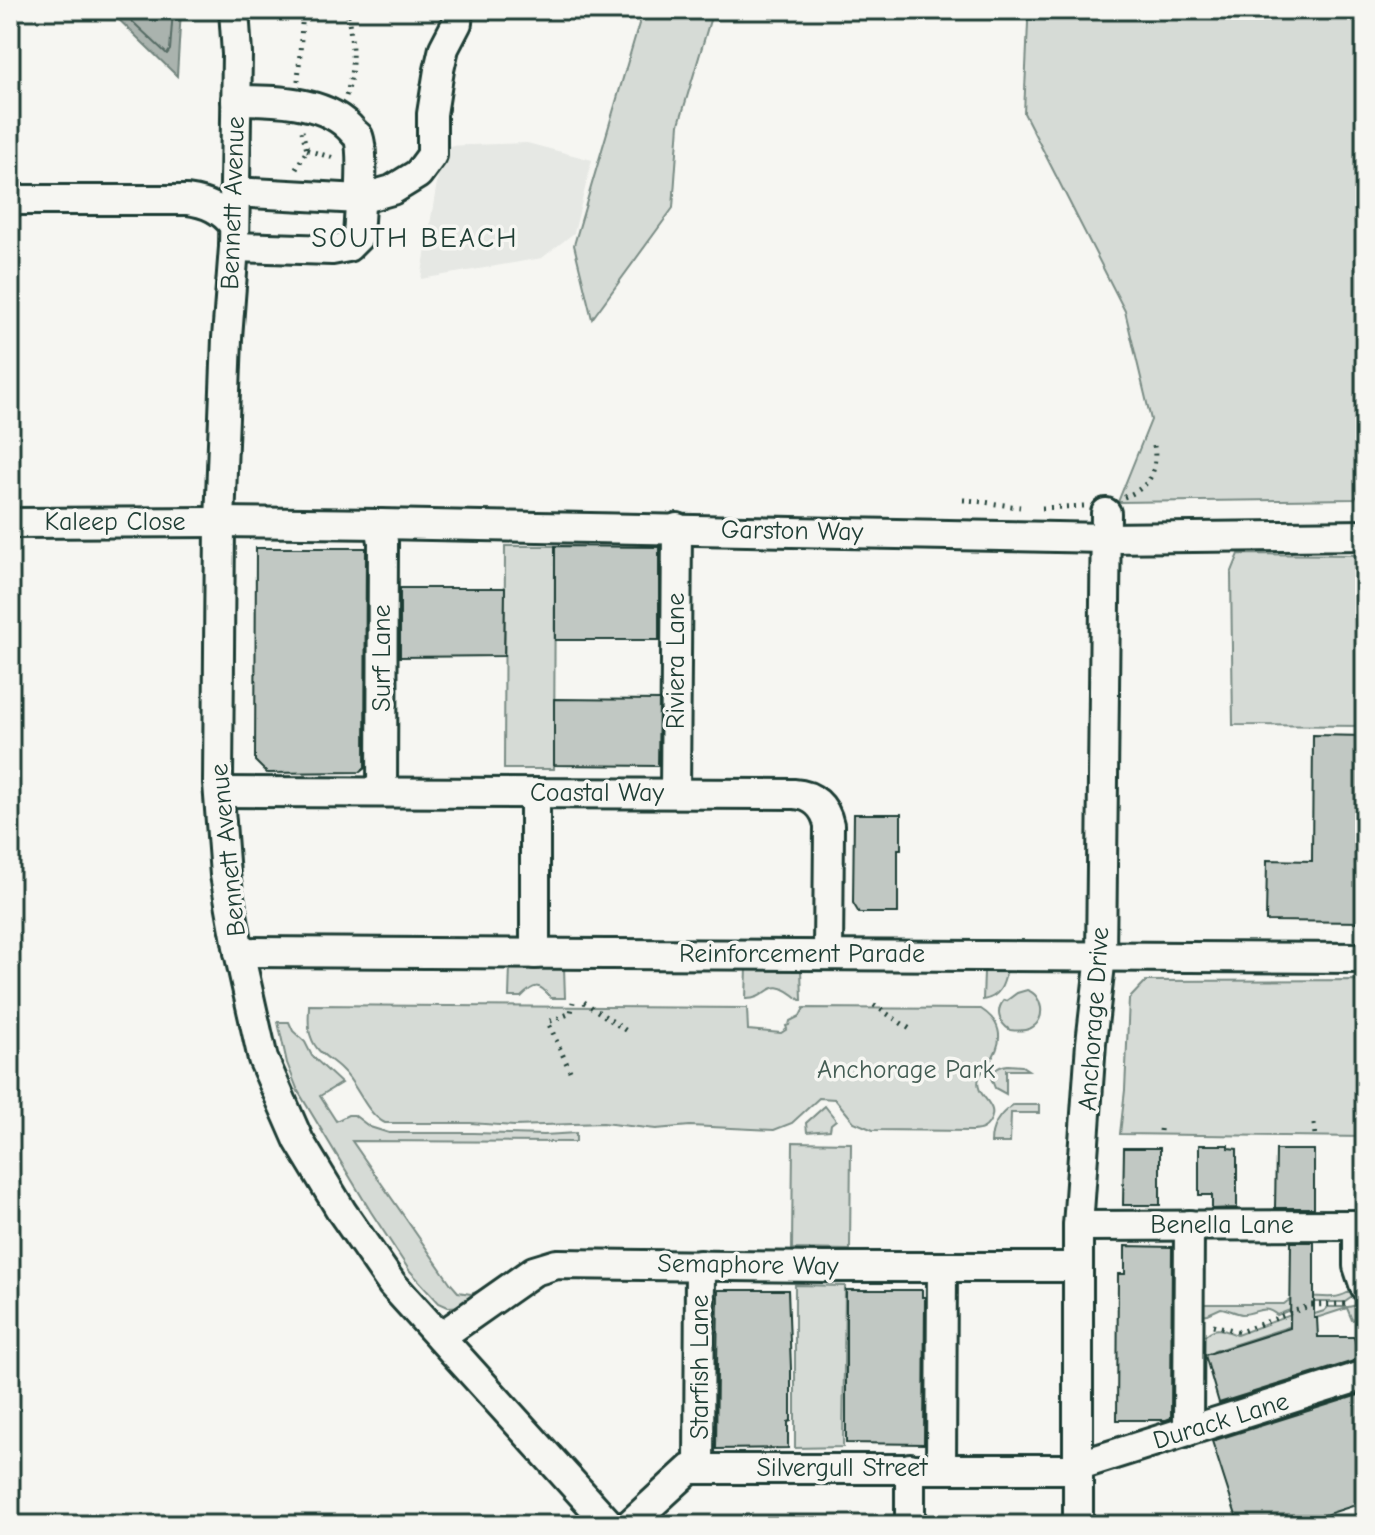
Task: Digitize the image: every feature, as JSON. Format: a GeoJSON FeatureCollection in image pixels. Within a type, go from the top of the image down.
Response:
{"type":"FeatureCollection","features":[{"type":"Feature","properties":{"kind":"street","name":"Bennett Avenue"},"geometry":{"type":"LineString","coordinates":[[234,10],[237,54],[234,236],[220,522],[219,792],[225,875],[263,1059],[299,1141],[342,1212],[392,1284],[610,1525]]}},
{"type":"Feature","properties":{"kind":"street","name":"Bennett Avenue"},"geometry":{"type":"LineString","coordinates":[[237,54],[244,10]]}},
{"type":"Feature","properties":{"kind":"street"},"geometry":{"type":"LineString","coordinates":[[234,192],[360,199],[392,190],[418,174],[432,155],[432,114],[439,70],[444,48],[457,23],[458,10]]}},
{"type":"Feature","properties":{"kind":"street"},"geometry":{"type":"LineString","coordinates":[[10,200],[187,200],[223,212],[234,236],[332,250],[348,247],[358,237],[358,136],[341,118],[297,104],[236,100]]}},
{"type":"Feature","properties":{"kind":"street","name":"Garston Way"},"geometry":{"type":"LineString","coordinates":[[220,522],[677,528],[1103,514],[1365,535]]}},
{"type":"Feature","properties":{"kind":"street","name":"Anchorage Drive"},"geometry":{"type":"LineString","coordinates":[[1078,1525],[1078,1226],[1091,1043],[1101,956],[1103,514]]}},
{"type":"Feature","properties":{"kind":"street","name":"Kaleep Close"},"geometry":{"type":"LineString","coordinates":[[10,523],[220,522]]}},
{"type":"Feature","properties":{"kind":"street","name":"Surf Lane"},"geometry":{"type":"LineString","coordinates":[[380,524],[383,542],[382,791]]}},
{"type":"Feature","properties":{"kind":"street","name":"Riviera Lane"},"geometry":{"type":"LineString","coordinates":[[675,793],[677,528]]}},
{"type":"Feature","properties":{"kind":"street","name":"Coastal Way"},"geometry":{"type":"LineString","coordinates":[[219,792],[800,794],[813,799],[821,807],[829,825],[828,955]]}},
{"type":"Feature","properties":{"kind":"street"},"geometry":{"type":"LineString","coordinates":[[535,793],[535,954]]}},
{"type":"Feature","properties":{"kind":"street","name":"Reinforcement Parade"},"geometry":{"type":"LineString","coordinates":[[239,952],[1365,958]]}},
{"type":"Feature","properties":{"kind":"street"},"geometry":{"type":"LineString","coordinates":[[1188,1431],[1189,1225]]}},
{"type":"Feature","properties":{"kind":"street"},"geometry":{"type":"LineString","coordinates":[[1360,1295],[1358,1266],[1362,1225]]}},
{"type":"Feature","properties":{"kind":"street","name":"Benella Lane"},"geometry":{"type":"LineString","coordinates":[[1078,1226],[1362,1225]]}},
{"type":"Feature","properties":{"kind":"street","name":"Semaphore Way"},"geometry":{"type":"LineString","coordinates":[[440,1337],[534,1271],[566,1263],[1078,1267]]}},
{"type":"Feature","properties":{"kind":"street","name":"Starfish Lane"},"geometry":{"type":"LineString","coordinates":[[699,1468],[700,1265]]}},
{"type":"Feature","properties":{"kind":"street"},"geometry":{"type":"LineString","coordinates":[[941,1468],[942,1267]]}},
{"type":"Feature","properties":{"kind":"street","name":"Durack Lane"},"geometry":{"type":"LineString","coordinates":[[1077,1468],[1365,1375]]}},
{"type":"Feature","properties":{"kind":"street"},"geometry":{"type":"LineString","coordinates":[[629,1525],[684,1473],[699,1468]]}},
{"type":"Feature","properties":{"kind":"street","name":"Silvergull Street"},"geometry":{"type":"LineString","coordinates":[[699,1468],[1077,1468]]}},
{"type":"Feature","properties":{"kind":"street"},"geometry":{"type":"LineString","coordinates":[[910,1468],[910,1525]]}},
{"type":"Feature","properties":{"kind":"path"},"geometry":{"type":"LineString","coordinates":[[298,91],[303,10]]}},
{"type":"Feature","properties":{"kind":"path"},"geometry":{"type":"LineString","coordinates":[[334,116],[347,95],[351,81],[353,58],[347,10]]}},
{"type":"Feature","properties":{"kind":"path"},"geometry":{"type":"LineString","coordinates":[[290,196],[292,176],[307,150],[299,124]]}},
{"type":"Feature","properties":{"kind":"path"},"geometry":{"type":"LineString","coordinates":[[1042,508],[1103,514],[1138,492],[1153,474],[1156,458],[1154,446]]}},
{"type":"Feature","properties":{"kind":"path"},"geometry":{"type":"LineString","coordinates":[[963,500],[1027,508]]}},
{"type":"Feature","properties":{"kind":"path"},"geometry":{"type":"LineString","coordinates":[[570,1071],[548,1022],[571,1013],[573,1002]]}},
{"type":"Feature","properties":{"kind":"path"},"geometry":{"type":"LineString","coordinates":[[584,1002],[628,1032]]}},
{"type":"Feature","properties":{"kind":"path"},"geometry":{"type":"LineString","coordinates":[[874,1005],[913,1031]]}},
{"type":"Feature","properties":{"kind":"path"},"geometry":{"type":"LineString","coordinates":[[1160,1131],[1161,1124]]}},
{"type":"Feature","properties":{"kind":"path"},"geometry":{"type":"LineString","coordinates":[[1314,1124],[1315,1135]]}},
{"type":"Feature","properties":{"kind":"path"},"geometry":{"type":"LineString","coordinates":[[1188,1327],[1220,1325],[1240,1332],[1311,1305],[1346,1305],[1360,1295]]}},
{"type":"Feature","properties":{"kind":"shaded area"},"geometry":{"type":"Polygon","coordinates":[[[527,143],[592,160],[574,233],[542,258],[421,279],[443,146],[527,143]]]}},
{"type":"Feature","properties":{"kind":"green space"},"geometry":{"type":"Polygon","coordinates":[[[643,10],[713,10],[679,124],[673,208],[592,319],[574,245],[643,10]]]}},
{"type":"Feature","properties":{"kind":"green space"},"geometry":{"type":"Polygon","coordinates":[[[1027,10],[1365,10],[1365,490],[1354,499],[1118,502],[1151,420],[1125,311],[1024,113],[1027,10]]]}},
{"type":"Feature","properties":{"kind":"green space"},"geometry":{"type":"Polygon","coordinates":[[[505,546],[555,546],[554,769],[504,769],[505,546]]]}},
{"type":"Feature","properties":{"kind":"green space"},"geometry":{"type":"Polygon","coordinates":[[[1239,554],[1365,555],[1365,726],[1233,725],[1231,574],[1239,554]]]}},
{"type":"Feature","properties":{"kind":"green space"},"geometry":{"type":"Polygon","coordinates":[[[510,966],[564,967],[565,998],[551,998],[540,987],[529,989],[521,997],[509,997],[510,966]]]}},
{"type":"Feature","properties":{"kind":"green space"},"geometry":{"type":"Polygon","coordinates":[[[1008,966],[998,992],[983,1000],[986,968],[1008,966]]]}},
{"type":"Feature","properties":{"kind":"green space"},"geometry":{"type":"Polygon","coordinates":[[[747,968],[801,968],[802,1000],[775,987],[746,999],[747,968]]]}},
{"type":"Feature","properties":{"kind":"green space"},"geometry":{"type":"Polygon","coordinates":[[[1365,980],[1365,1137],[1120,1134],[1129,999],[1146,981],[1365,980]]]}},
{"type":"Feature","properties":{"kind":"green space"},"geometry":{"type":"Polygon","coordinates":[[[1027,990],[1040,1002],[1039,1019],[1029,1029],[1010,1030],[1000,1016],[1001,1004],[1027,990]]]}},
{"type":"Feature","properties":{"kind":"green space","name":"Anchorage Park"},"geometry":{"type":"Polygon","coordinates":[[[309,1005],[747,1008],[748,1030],[781,1033],[790,1021],[800,1016],[804,1008],[981,1009],[994,1020],[999,1033],[997,1048],[978,1085],[990,1105],[992,1116],[986,1127],[973,1131],[873,1130],[854,1122],[835,1099],[819,1098],[792,1123],[774,1130],[690,1126],[656,1129],[603,1123],[514,1126],[385,1123],[372,1112],[347,1075],[313,1043],[309,1030],[309,1005]]]}},
{"type":"Feature","properties":{"kind":"green space"},"geometry":{"type":"Polygon","coordinates":[[[278,1022],[289,1022],[312,1056],[341,1083],[320,1096],[336,1121],[354,1115],[370,1127],[389,1133],[576,1133],[576,1142],[352,1141],[458,1292],[471,1294],[500,1283],[468,1306],[448,1307],[439,1303],[409,1270],[298,1091],[287,1063],[278,1022]]]}},
{"type":"Feature","properties":{"kind":"green space"},"geometry":{"type":"Polygon","coordinates":[[[1022,1066],[1028,1070],[1006,1070],[1006,1094],[995,1088],[991,1078],[997,1068],[1022,1066]]]}},
{"type":"Feature","properties":{"kind":"green space"},"geometry":{"type":"Polygon","coordinates":[[[1013,1105],[1039,1105],[1039,1113],[1011,1113],[1010,1143],[991,1143],[997,1121],[1013,1105]]]}},
{"type":"Feature","properties":{"kind":"green space"},"geometry":{"type":"Polygon","coordinates":[[[825,1106],[836,1120],[830,1130],[807,1132],[806,1123],[825,1106]]]}},
{"type":"Feature","properties":{"kind":"green space"},"geometry":{"type":"Polygon","coordinates":[[[793,1142],[851,1143],[850,1250],[792,1249],[793,1142]]]}},
{"type":"Feature","properties":{"kind":"green space"},"geometry":{"type":"Polygon","coordinates":[[[795,1285],[845,1286],[843,1447],[795,1448],[795,1285]]]}},
{"type":"Feature","properties":{"kind":"green space"},"geometry":{"type":"Polygon","coordinates":[[[1347,1293],[1355,1295],[1345,1302],[1311,1302],[1277,1315],[1268,1310],[1242,1314],[1221,1308],[1201,1315],[1201,1304],[1284,1304],[1299,1297],[1332,1297],[1347,1293]]]}},
{"type":"Feature","properties":{"kind":"green space"},"geometry":{"type":"Polygon","coordinates":[[[1358,1305],[1363,1317],[1352,1320],[1347,1308],[1214,1351],[1207,1360],[1201,1360],[1201,1339],[1210,1331],[1222,1329],[1237,1335],[1296,1313],[1305,1317],[1328,1307],[1358,1305]]]}},
{"type":"Feature","properties":{"kind":"water"},"geometry":{"type":"Polygon","coordinates":[[[109,10],[181,10],[177,76],[109,10]]]}},
{"type":"Feature","properties":{"kind":"building"},"geometry":{"type":"Polygon","coordinates":[[[555,546],[659,547],[659,640],[555,640],[555,546]]]}},
{"type":"Feature","properties":{"kind":"building"},"geometry":{"type":"Polygon","coordinates":[[[256,548],[366,548],[365,768],[360,772],[267,773],[255,761],[256,548]]]}},
{"type":"Feature","properties":{"kind":"building"},"geometry":{"type":"Polygon","coordinates":[[[400,588],[505,588],[504,656],[400,657],[400,588]]]}},
{"type":"Feature","properties":{"kind":"building"},"geometry":{"type":"Polygon","coordinates":[[[554,699],[659,700],[658,766],[554,765],[554,699]]]}},
{"type":"Feature","properties":{"kind":"building"},"geometry":{"type":"Polygon","coordinates":[[[1313,735],[1365,736],[1365,922],[1266,921],[1267,860],[1312,861],[1313,735]]]}},
{"type":"Feature","properties":{"kind":"building"},"geometry":{"type":"Polygon","coordinates":[[[854,814],[901,814],[898,913],[859,913],[853,903],[854,814]]]}},
{"type":"Feature","properties":{"kind":"building"},"geometry":{"type":"Polygon","coordinates":[[[1199,1145],[1228,1145],[1228,1148],[1237,1149],[1237,1208],[1212,1209],[1212,1195],[1199,1195],[1199,1145]]]}},
{"type":"Feature","properties":{"kind":"building"},"geometry":{"type":"Polygon","coordinates":[[[1124,1148],[1160,1148],[1160,1205],[1123,1205],[1124,1148]]]}},
{"type":"Feature","properties":{"kind":"building"},"geometry":{"type":"Polygon","coordinates":[[[1276,1150],[1314,1150],[1314,1208],[1275,1208],[1276,1150]]]}},
{"type":"Feature","properties":{"kind":"building"},"geometry":{"type":"Polygon","coordinates":[[[1291,1242],[1314,1242],[1314,1318],[1317,1318],[1318,1337],[1354,1337],[1360,1359],[1219,1403],[1205,1355],[1290,1328],[1291,1242]]]}},
{"type":"Feature","properties":{"kind":"building"},"geometry":{"type":"Polygon","coordinates":[[[1125,1246],[1172,1247],[1171,1418],[1166,1420],[1117,1420],[1118,1274],[1125,1274],[1125,1246]]]}},
{"type":"Feature","properties":{"kind":"building"},"geometry":{"type":"Polygon","coordinates":[[[718,1290],[788,1290],[791,1421],[788,1422],[788,1448],[716,1449],[718,1290]]]}},
{"type":"Feature","properties":{"kind":"building"},"geometry":{"type":"Polygon","coordinates":[[[846,1290],[922,1290],[922,1297],[925,1297],[924,1444],[846,1443],[846,1290]]]}},
{"type":"Feature","properties":{"kind":"building"},"geometry":{"type":"Polygon","coordinates":[[[1365,1393],[1365,1502],[1294,1525],[1239,1525],[1212,1441],[1365,1393]]]}},
{"type":"Feature","properties":{"kind":"district","name":"SOUTH BEACH"},"geometry":{"type":"Point","coordinates":[415,238]}}]}
